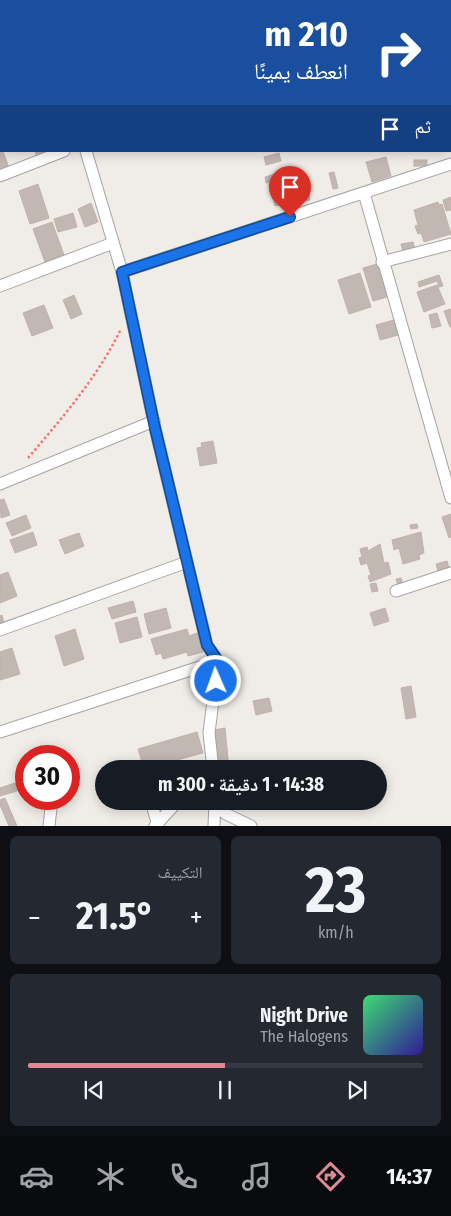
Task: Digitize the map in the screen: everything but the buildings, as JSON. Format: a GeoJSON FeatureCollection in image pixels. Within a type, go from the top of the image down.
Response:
{"type":"FeatureCollection","features":[{"type":"Feature","properties":{"kind":"street"},"geometry":{"type":"LineString","coordinates":[[0,176],[61,152]]}},
{"type":"Feature","properties":{"kind":"street"},"geometry":{"type":"LineString","coordinates":[[86,152],[122,272],[154,421],[207,645],[218,661],[209,733],[212,760]]}},
{"type":"Feature","properties":{"kind":"street"},"geometry":{"type":"LineString","coordinates":[[122,272],[451,164]]}},
{"type":"Feature","properties":{"kind":"street"},"geometry":{"type":"LineString","coordinates":[[364,193],[382,262],[451,498]]}},
{"type":"Feature","properties":{"kind":"street"},"geometry":{"type":"LineString","coordinates":[[0,286],[113,243]]}},
{"type":"Feature","properties":{"kind":"street"},"geometry":{"type":"LineString","coordinates":[[382,262],[451,244]]}},
{"type":"Feature","properties":{"kind":"street"},"geometry":{"type":"LineString","coordinates":[[0,484],[154,421]]}},
{"type":"Feature","properties":{"kind":"street"},"geometry":{"type":"LineString","coordinates":[[0,630],[187,562]]}},
{"type":"Feature","properties":{"kind":"street"},"geometry":{"type":"LineString","coordinates":[[396,591],[451,573]]}},
{"type":"Feature","properties":{"kind":"street"},"geometry":{"type":"LineString","coordinates":[[0,732],[218,661]]}},
{"type":"Feature","properties":{"kind":"street"},"geometry":{"type":"LineString","coordinates":[[49,826],[51,810]]}},
{"type":"Feature","properties":{"kind":"street"},"geometry":{"type":"LineString","coordinates":[[153,810],[157,825]]}},
{"type":"Feature","properties":{"kind":"street"},"geometry":{"type":"LineString","coordinates":[[157,825],[170,810]]}},
{"type":"Feature","properties":{"kind":"street"},"geometry":{"type":"LineString","coordinates":[[214,826],[215,810]]}},
{"type":"Feature","properties":{"kind":"street"},"geometry":{"type":"LineString","coordinates":[[222,810],[226,814],[251,826]]}},
{"type":"Feature","properties":{"kind":"path"},"geometry":{"type":"LineString","coordinates":[[28,458],[88,386],[104,363],[130,311]]}},
{"type":"Feature","properties":{"kind":"route"},"geometry":{"type":"LineString","coordinates":[[216,681],[218,661],[207,645],[155,428],[122,272],[290,217]]}}]}
